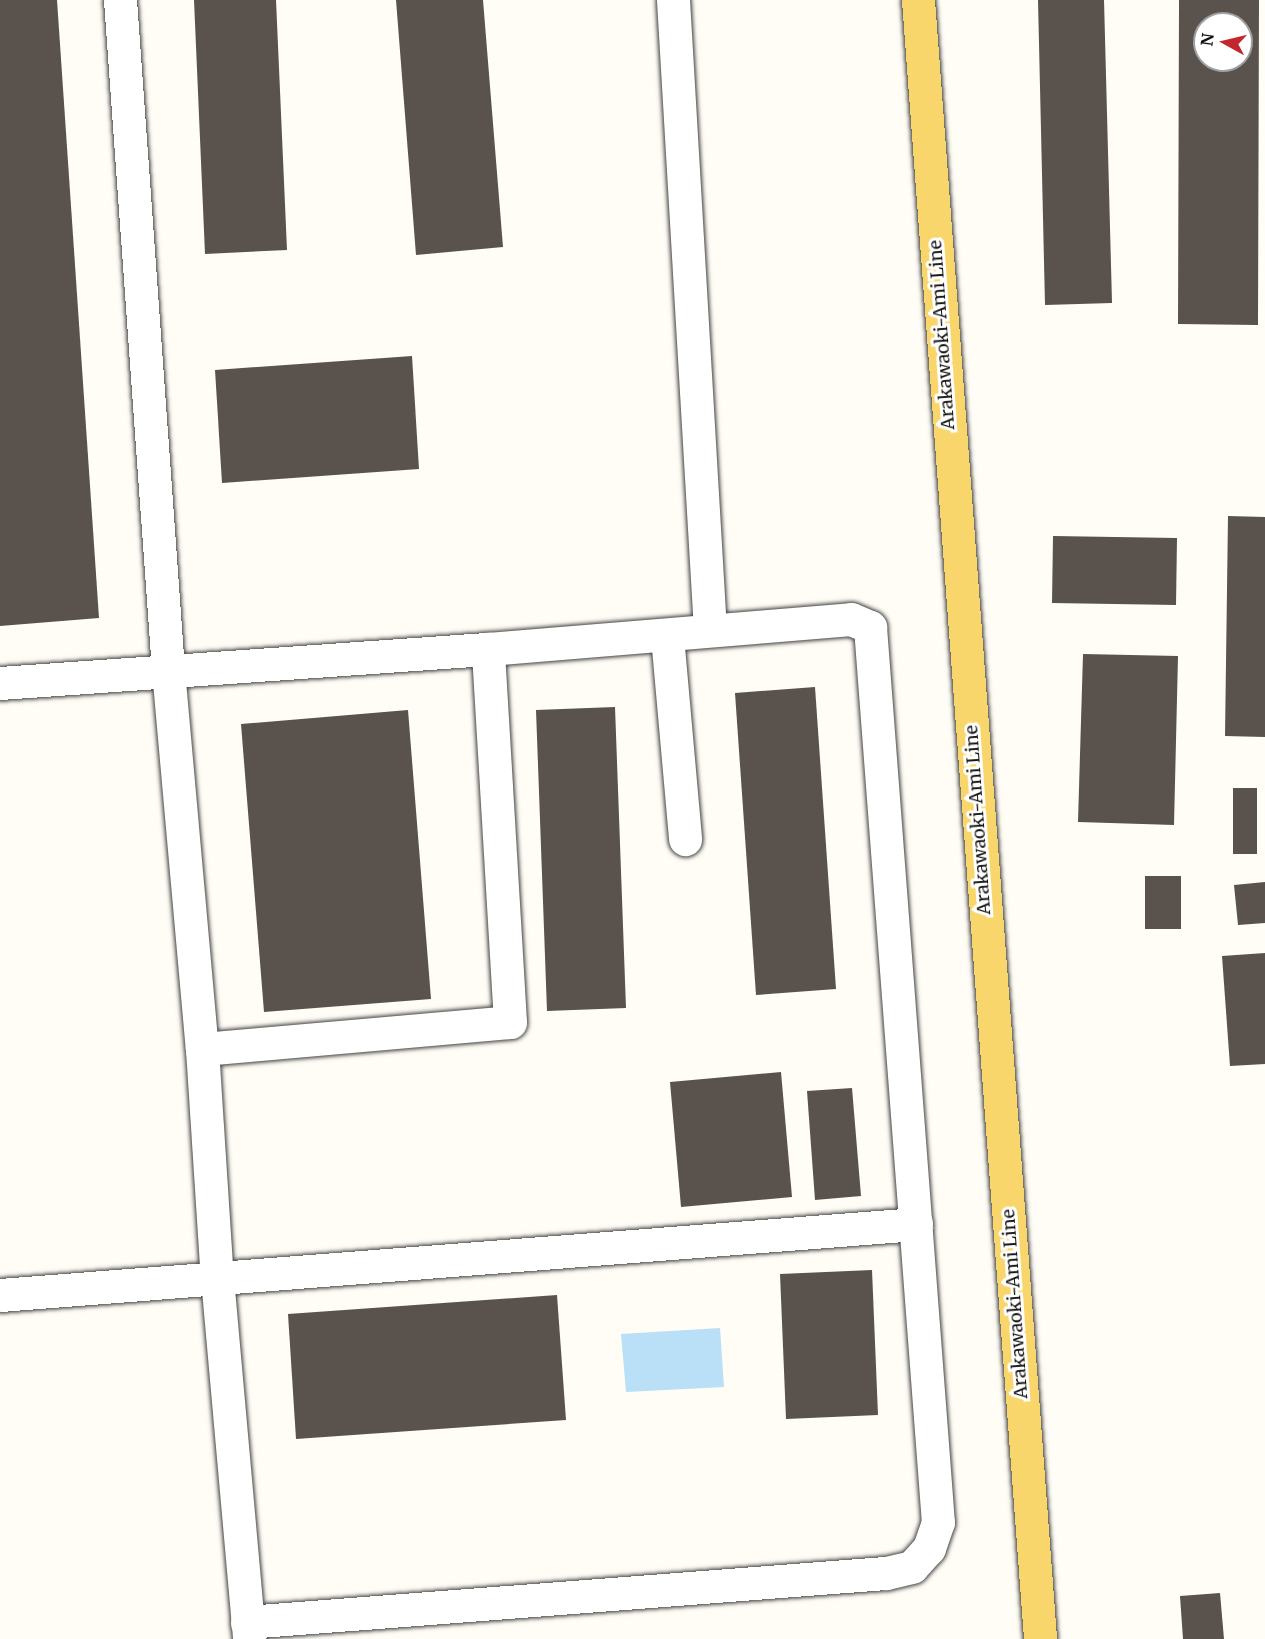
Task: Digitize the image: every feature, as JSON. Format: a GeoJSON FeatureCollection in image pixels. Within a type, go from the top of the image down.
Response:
{"type":"FeatureCollection","features":[{"type":"Feature","properties":{"kind":"main road","name":"Arakawaoki-Ami Line"},"geometry":{"type":"LineString","coordinates":[[918,0],[1040,1639]]}},
{"type":"Feature","properties":{"kind":"lane"},"geometry":{"type":"LineString","coordinates":[[0,683],[168,670],[667,636],[710,630],[851,619],[870,627],[938,1522],[929,1548],[912,1567],[885,1573],[248,1631],[217,1278],[202,1049],[168,670],[120,0]]}},
{"type":"Feature","properties":{"kind":"lane"},"geometry":{"type":"LineString","coordinates":[[673,0],[710,630]]}},
{"type":"Feature","properties":{"kind":"lane"},"geometry":{"type":"LineString","coordinates":[[667,636],[685,839]]}},
{"type":"Feature","properties":{"kind":"lane"},"geometry":{"type":"LineString","coordinates":[[202,1049],[510,1022],[488,649]]}},
{"type":"Feature","properties":{"kind":"lane"},"geometry":{"type":"LineString","coordinates":[[0,1295],[916,1224]]}},
{"type":"Feature","properties":{"kind":"water"},"geometry":{"type":"Polygon","coordinates":[[[720,1328],[724,1387],[626,1392],[621,1334],[720,1328]]]}},
{"type":"Feature","properties":{"kind":"building"},"geometry":{"type":"Polygon","coordinates":[[[0,0],[57,0],[99,618],[0,626],[0,0]]]}},
{"type":"Feature","properties":{"kind":"building"},"geometry":{"type":"Polygon","coordinates":[[[194,0],[276,0],[287,250],[205,254],[194,0]]]}},
{"type":"Feature","properties":{"kind":"building"},"geometry":{"type":"Polygon","coordinates":[[[396,0],[483,0],[503,247],[416,255],[396,0]]]}},
{"type":"Feature","properties":{"kind":"building"},"geometry":{"type":"Polygon","coordinates":[[[1038,0],[1104,0],[1112,303],[1045,305],[1038,0]]]}},
{"type":"Feature","properties":{"kind":"building"},"geometry":{"type":"Polygon","coordinates":[[[1179,0],[1259,0],[1258,325],[1178,324],[1179,0]]]}},
{"type":"Feature","properties":{"kind":"building"},"geometry":{"type":"Polygon","coordinates":[[[412,356],[419,469],[222,483],[215,370],[412,356]]]}},
{"type":"Feature","properties":{"kind":"building"},"geometry":{"type":"Polygon","coordinates":[[[1228,516],[1265,517],[1265,737],[1225,736],[1228,516]]]}},
{"type":"Feature","properties":{"kind":"building"},"geometry":{"type":"Polygon","coordinates":[[[1053,536],[1177,538],[1176,605],[1052,603],[1053,536]]]}},
{"type":"Feature","properties":{"kind":"building"},"geometry":{"type":"Polygon","coordinates":[[[1083,654],[1178,656],[1174,825],[1078,822],[1083,654]]]}},
{"type":"Feature","properties":{"kind":"building"},"geometry":{"type":"Polygon","coordinates":[[[815,687],[836,989],[756,995],[735,693],[815,687]]]}},
{"type":"Feature","properties":{"kind":"building"},"geometry":{"type":"Polygon","coordinates":[[[615,707],[626,1008],[547,1011],[536,710],[615,707]]]}},
{"type":"Feature","properties":{"kind":"building"},"geometry":{"type":"Polygon","coordinates":[[[408,710],[431,999],[264,1012],[241,724],[408,710]]]}},
{"type":"Feature","properties":{"kind":"building"},"geometry":{"type":"Polygon","coordinates":[[[1233,788],[1257,788],[1257,854],[1233,854],[1233,788]]]}},
{"type":"Feature","properties":{"kind":"building"},"geometry":{"type":"Polygon","coordinates":[[[1145,876],[1181,876],[1181,929],[1145,929],[1145,876]]]}},
{"type":"Feature","properties":{"kind":"building"},"geometry":{"type":"Polygon","coordinates":[[[1265,882],[1265,923],[1238,925],[1234,885],[1265,882]]]}},
{"type":"Feature","properties":{"kind":"building"},"geometry":{"type":"Polygon","coordinates":[[[1265,953],[1265,1064],[1230,1066],[1222,956],[1265,953]]]}},
{"type":"Feature","properties":{"kind":"building"},"geometry":{"type":"Polygon","coordinates":[[[781,1072],[792,1197],[681,1207],[670,1082],[781,1072]]]}},
{"type":"Feature","properties":{"kind":"building"},"geometry":{"type":"Polygon","coordinates":[[[852,1088],[861,1196],[815,1200],[807,1091],[852,1088]]]}},
{"type":"Feature","properties":{"kind":"building"},"geometry":{"type":"Polygon","coordinates":[[[872,1270],[878,1415],[786,1419],[780,1274],[872,1270]]]}},
{"type":"Feature","properties":{"kind":"building"},"geometry":{"type":"Polygon","coordinates":[[[557,1295],[566,1420],[296,1439],[288,1314],[557,1295]]]}},
{"type":"Feature","properties":{"kind":"building"},"geometry":{"type":"Polygon","coordinates":[[[1220,1593],[1224,1639],[1183,1639],[1180,1596],[1220,1593]]]}}]}
